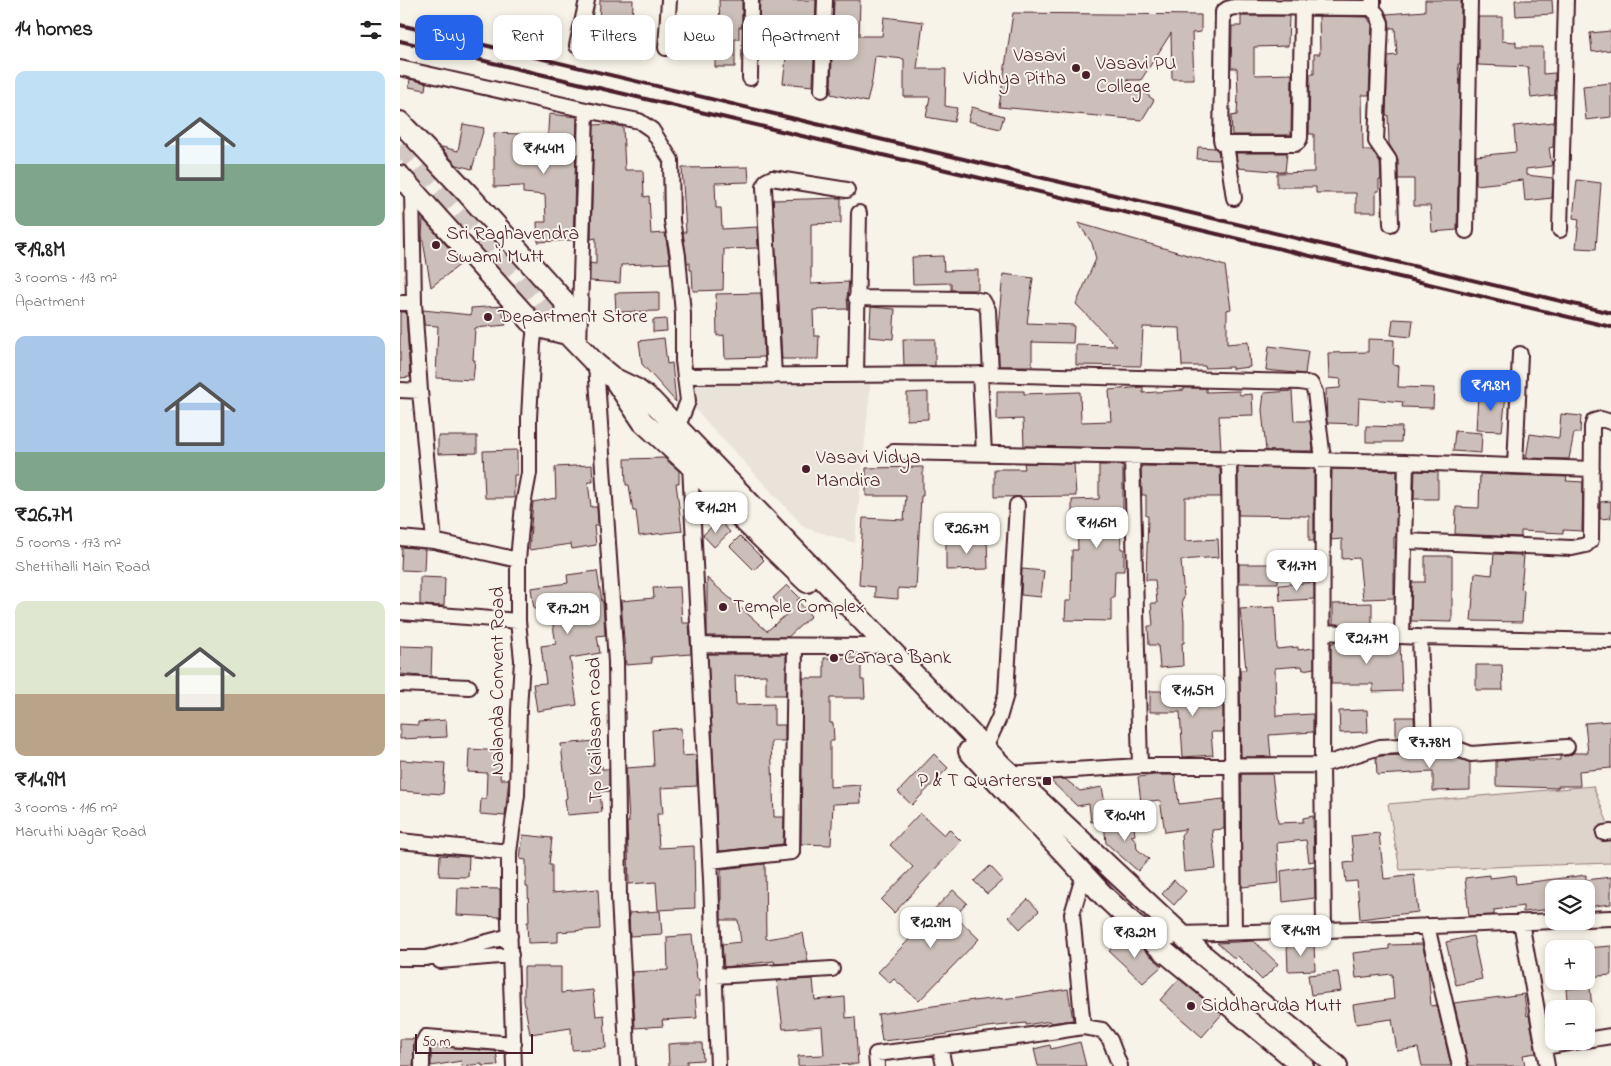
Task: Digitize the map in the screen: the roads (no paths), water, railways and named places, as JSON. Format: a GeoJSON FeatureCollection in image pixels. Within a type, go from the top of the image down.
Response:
{"type":"FeatureCollection","features":[{"type":"Feature","properties":{"kind":"main road"},"geometry":{"type":"LineString","coordinates":[[400,122],[565,302],[573,340]]}},
{"type":"Feature","properties":{"kind":"main road"},"geometry":{"type":"LineString","coordinates":[[406,182],[535,326],[573,340]]}},
{"type":"Feature","properties":{"kind":"main road"},"geometry":{"type":"LineString","coordinates":[[551,312],[573,340],[596,364],[614,378],[636,389],[651,400],[677,428],[695,458],[740,517],[874,646],[1001,775],[1204,956],[1337,1066]]}},
{"type":"Feature","properties":{"kind":"main road"},"geometry":{"type":"LineString","coordinates":[[614,378],[643,422],[695,458],[985,748],[1001,775],[1105,897],[1154,943],[1303,1066]]}},
{"type":"Feature","properties":{"kind":"street"},"geometry":{"type":"LineString","coordinates":[[584,15],[588,0]]}},
{"type":"Feature","properties":{"kind":"street"},"geometry":{"type":"LineString","coordinates":[[667,15],[668,0]]}},
{"type":"Feature","properties":{"kind":"street"},"geometry":{"type":"LineString","coordinates":[[750,78],[751,0]]}},
{"type":"Feature","properties":{"kind":"street"},"geometry":{"type":"LineString","coordinates":[[822,90],[825,0]]}},
{"type":"Feature","properties":{"kind":"street"},"geometry":{"type":"LineString","coordinates":[[1466,231],[1470,0]]}},
{"type":"Feature","properties":{"kind":"street"},"geometry":{"type":"LineString","coordinates":[[1560,230],[1566,0]]}},
{"type":"Feature","properties":{"kind":"street"},"geometry":{"type":"LineString","coordinates":[[1302,7],[1300,138],[1298,142],[1295,144],[1226,144],[1222,142],[1223,12],[1234,7],[1264,4],[1302,7],[1371,4],[1381,23],[1376,141],[1389,160],[1392,224]]}},
{"type":"Feature","properties":{"kind":"street"},"geometry":{"type":"LineString","coordinates":[[400,68],[644,123],[657,136],[671,160],[672,221],[678,256],[683,314],[683,361],[688,401],[677,428]]}},
{"type":"Feature","properties":{"kind":"street"},"geometry":{"type":"LineString","coordinates":[[573,340],[586,110]]}},
{"type":"Feature","properties":{"kind":"street"},"geometry":{"type":"LineString","coordinates":[[1226,144],[1234,198]]}},
{"type":"Feature","properties":{"kind":"street"},"geometry":{"type":"LineString","coordinates":[[774,376],[764,187],[766,181],[772,178],[847,190]]}},
{"type":"Feature","properties":{"kind":"street"},"geometry":{"type":"LineString","coordinates":[[406,182],[407,303],[420,391],[434,541]]}},
{"type":"Feature","properties":{"kind":"street"},"geometry":{"type":"LineString","coordinates":[[856,375],[859,213]]}},
{"type":"Feature","properties":{"kind":"street"},"geometry":{"type":"LineString","coordinates":[[856,298],[972,299],[983,301],[988,310],[984,454]]}},
{"type":"Feature","properties":{"kind":"street","name":"Nalanda Convent Road"},"geometry":{"type":"LineString","coordinates":[[514,1066],[509,852],[517,795],[522,660],[518,621],[518,560],[523,505],[529,473],[529,418],[535,326]]}},
{"type":"Feature","properties":{"kind":"street"},"geometry":{"type":"LineString","coordinates":[[1515,466],[1520,354]]}},
{"type":"Feature","properties":{"kind":"street","name":"Tp Kailasam road"},"geometry":{"type":"LineString","coordinates":[[596,364],[616,662],[619,898],[628,1066]]}},
{"type":"Feature","properties":{"kind":"street"},"geometry":{"type":"LineString","coordinates":[[685,376],[986,374],[1300,382],[1311,384],[1315,392],[1323,460],[1324,632],[1322,765],[1324,930]]}},
{"type":"Feature","properties":{"kind":"street"},"geometry":{"type":"LineString","coordinates":[[400,390],[420,391]]}},
{"type":"Feature","properties":{"kind":"street"},"geometry":{"type":"LineString","coordinates":[[1405,541],[1572,548],[1586,545],[1591,540],[1592,427],[1594,421],[1601,419],[1611,422]]}},
{"type":"Feature","properties":{"kind":"street"},"geometry":{"type":"LineString","coordinates":[[893,452],[1406,462],[1592,469]]}},
{"type":"Feature","properties":{"kind":"street"},"geometry":{"type":"LineString","coordinates":[[1132,457],[1140,766]]}},
{"type":"Feature","properties":{"kind":"street"},"geometry":{"type":"LineString","coordinates":[[695,458],[700,645],[718,1066]]}},
{"type":"Feature","properties":{"kind":"street"},"geometry":{"type":"LineString","coordinates":[[1229,458],[1234,932]]}},
{"type":"Feature","properties":{"kind":"street"},"geometry":{"type":"LineString","coordinates":[[1402,636],[1406,462]]}},
{"type":"Feature","properties":{"kind":"street"},"geometry":{"type":"LineString","coordinates":[[985,748],[999,718],[1006,694],[1017,505]]}},
{"type":"Feature","properties":{"kind":"street"},"geometry":{"type":"LineString","coordinates":[[400,538],[434,541],[518,560]]}},
{"type":"Feature","properties":{"kind":"street"},"geometry":{"type":"LineString","coordinates":[[400,612],[518,621]]}},
{"type":"Feature","properties":{"kind":"street"},"geometry":{"type":"LineString","coordinates":[[1324,632],[1420,637],[1611,641]]}},
{"type":"Feature","properties":{"kind":"street"},"geometry":{"type":"LineString","coordinates":[[1420,637],[1424,745]]}},
{"type":"Feature","properties":{"kind":"street"},"geometry":{"type":"LineString","coordinates":[[700,645],[874,646]]}},
{"type":"Feature","properties":{"kind":"street"},"geometry":{"type":"LineString","coordinates":[[710,861],[792,852],[795,646]]}},
{"type":"Feature","properties":{"kind":"street"},"geometry":{"type":"LineString","coordinates":[[400,684],[469,687]]}},
{"type":"Feature","properties":{"kind":"street"},"geometry":{"type":"LineString","coordinates":[[1001,775],[1140,766],[1322,765],[1380,747],[1440,744],[1471,754],[1567,747]]}},
{"type":"Feature","properties":{"kind":"street"},"geometry":{"type":"LineString","coordinates":[[400,841],[509,852]]}},
{"type":"Feature","properties":{"kind":"street"},"geometry":{"type":"LineString","coordinates":[[1083,1027],[1072,914],[1084,874]]}},
{"type":"Feature","properties":{"kind":"street"},"geometry":{"type":"LineString","coordinates":[[1595,919],[1611,918]]}},
{"type":"Feature","properties":{"kind":"street"},"geometry":{"type":"LineString","coordinates":[[1154,943],[1181,934],[1545,921]]}},
{"type":"Feature","properties":{"kind":"street"},"geometry":{"type":"LineString","coordinates":[[1520,922],[1547,1066]]}},
{"type":"Feature","properties":{"kind":"street"},"geometry":{"type":"LineString","coordinates":[[1427,926],[1460,1066]]}},
{"type":"Feature","properties":{"kind":"street"},"geometry":{"type":"LineString","coordinates":[[400,958],[426,958],[510,936]]}},
{"type":"Feature","properties":{"kind":"street"},"geometry":{"type":"LineString","coordinates":[[432,962],[511,956]]}},
{"type":"Feature","properties":{"kind":"street"},"geometry":{"type":"LineString","coordinates":[[715,976],[832,968]]}},
{"type":"Feature","properties":{"kind":"street"},"geometry":{"type":"LineString","coordinates":[[876,1066],[876,1054],[1083,1027],[1102,1030],[1110,1040],[1120,1066]]}},
{"type":"Feature","properties":{"kind":"street"},"geometry":{"type":"LineString","coordinates":[[1595,1039],[1611,1036]]}},
{"type":"Feature","properties":{"kind":"street"},"geometry":{"type":"LineString","coordinates":[[422,1066],[422,1045],[426,1037],[514,1044]]}},
{"type":"Feature","properties":{"kind":"street"},"geometry":{"type":"LineString","coordinates":[[940,1046],[944,1066]]}},
{"type":"Feature","properties":{"kind":"tunnel"},"geometry":{"type":"LineString","coordinates":[[400,145],[551,312]]}},
{"type":"Feature","properties":{"kind":"railway"},"geometry":{"type":"LineString","coordinates":[[400,25],[1611,313]]}},
{"type":"Feature","properties":{"kind":"railway"},"geometry":{"type":"LineString","coordinates":[[400,41],[1611,327]]}},
{"type":"Feature","properties":{"kind":"place","name":"Vasavi Vidhya Pitha"},"geometry":{"type":"Point","coordinates":[1076,68]}},
{"type":"Feature","properties":{"kind":"place","name":"Vasavi PU College"},"geometry":{"type":"Point","coordinates":[1086,75]}},
{"type":"Feature","properties":{"kind":"place","name":"Sri Raghavendra Swami Mutt"},"geometry":{"type":"Point","coordinates":[436,245]}},
{"type":"Feature","properties":{"kind":"place","name":"Department Store"},"geometry":{"type":"Point","coordinates":[488,317]}},
{"type":"Feature","properties":{"kind":"place","name":"Vasavi Vidya Mandira"},"geometry":{"type":"Point","coordinates":[806,469]}},
{"type":"Feature","properties":{"kind":"place","name":"Temple Complex"},"geometry":{"type":"Point","coordinates":[723,607]}},
{"type":"Feature","properties":{"kind":"place","name":"Canara Bank"},"geometry":{"type":"Point","coordinates":[834,658]}},
{"type":"Feature","properties":{"kind":"place","name":"P & T Quarters"},"geometry":{"type":"Point","coordinates":[1047,781]}},
{"type":"Feature","properties":{"kind":"place","name":"Siddharuda Mutt"},"geometry":{"type":"Point","coordinates":[1191,1006]}}]}
